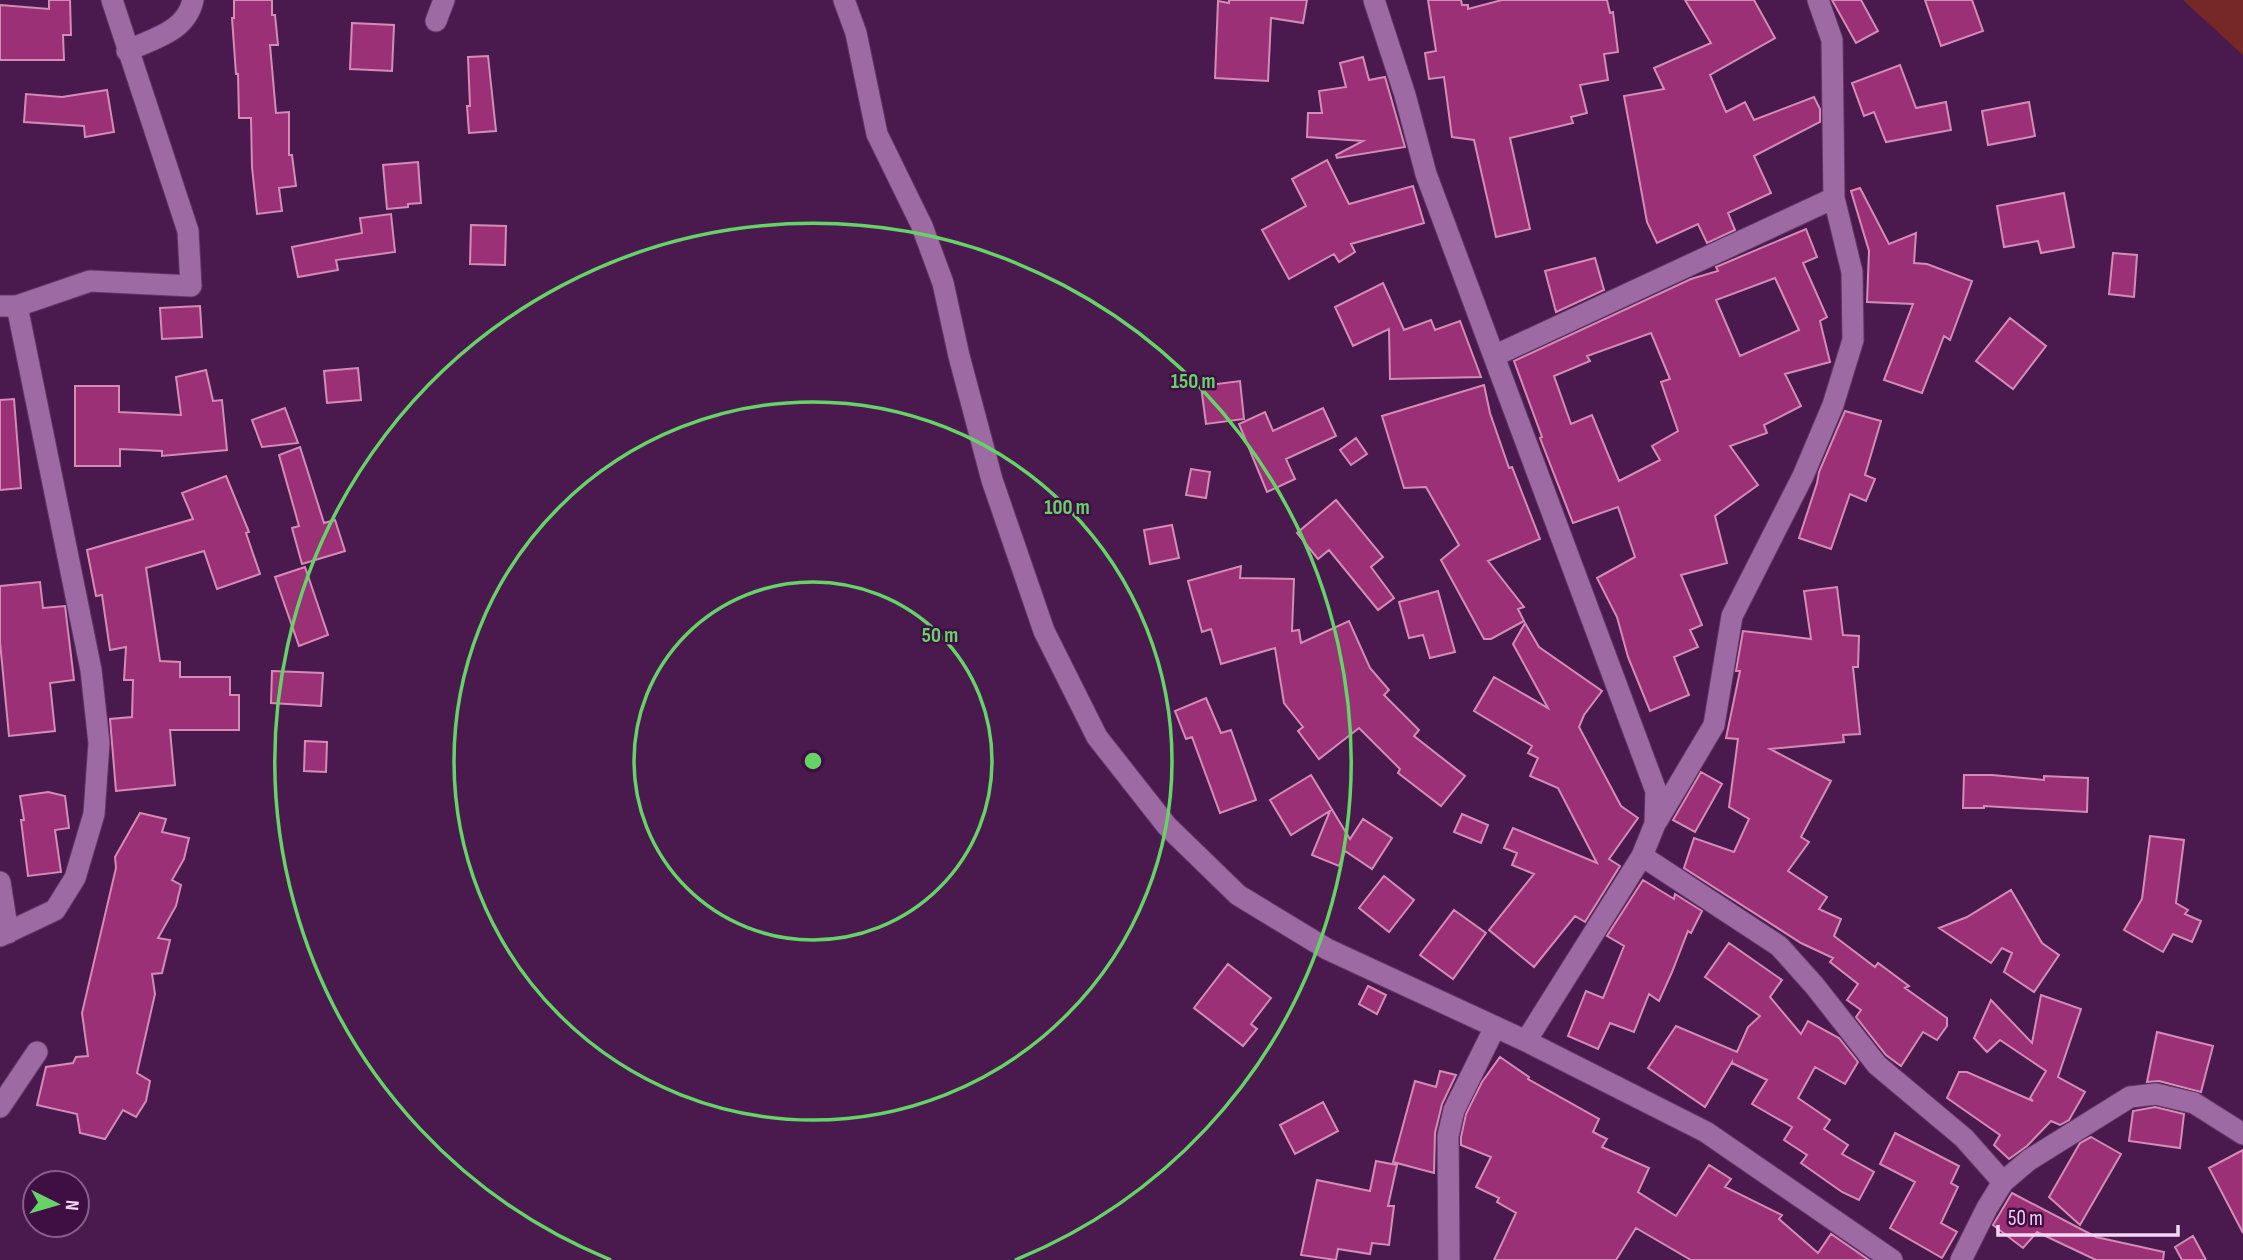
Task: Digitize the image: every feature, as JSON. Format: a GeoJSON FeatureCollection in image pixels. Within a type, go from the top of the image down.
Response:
{"type":"FeatureCollection","features":[{"type":"Feature","properties":{"kind":"street"},"geometry":{"type":"LineString","coordinates":[[0,882],[4,934],[55,910],[75,878],[94,814],[99,743],[92,670],[9,306],[90,281],[191,286],[188,231],[112,0]]}},
{"type":"Feature","properties":{"kind":"street"},"geometry":{"type":"LineString","coordinates":[[127,51],[179,26],[190,14],[193,0]]}},
{"type":"Feature","properties":{"kind":"street"},"geometry":{"type":"LineString","coordinates":[[436,21],[444,0]]}},
{"type":"Feature","properties":{"kind":"street"},"geometry":{"type":"LineString","coordinates":[[844,0],[856,33],[877,134],[922,226],[943,283],[992,480],[1044,631],[1097,737],[1167,826],[1238,895],[1327,949],[1526,1041],[1706,1132],[1892,1260]]}},
{"type":"Feature","properties":{"kind":"street"},"geometry":{"type":"LineString","coordinates":[[1374,0],[1405,95],[1426,174],[1656,791],[1655,824]]}},
{"type":"Feature","properties":{"kind":"street"},"geometry":{"type":"LineString","coordinates":[[1526,1041],[1642,856],[1655,824],[1714,725],[1732,616],[1803,476],[1833,405],[1853,340],[1852,272],[1834,198],[1832,40],[1818,0]]}},
{"type":"Feature","properties":{"kind":"street"},"geometry":{"type":"LineString","coordinates":[[1494,356],[1834,198]]}},
{"type":"Feature","properties":{"kind":"street"},"geometry":{"type":"LineString","coordinates":[[1642,856],[1779,946],[1877,1065],[1964,1138],[2003,1182]]}},
{"type":"Feature","properties":{"kind":"street"},"geometry":{"type":"LineString","coordinates":[[1450,1260],[1448,1136],[1454,1110],[1495,1027]]}},
{"type":"Feature","properties":{"kind":"street"},"geometry":{"type":"LineString","coordinates":[[0,1107],[37,1052]]}},
{"type":"Feature","properties":{"kind":"street"},"geometry":{"type":"LineString","coordinates":[[1961,1260],[2003,1182],[2029,1160],[2130,1097],[2156,1094],[2194,1103],[2243,1134]]}},
{"type":"Feature","properties":{"kind":"shaded area"},"geometry":{"type":"Polygon","coordinates":[[[2183,0],[2243,0],[2243,55],[2183,0]]]}},
{"type":"Feature","properties":{"kind":"building"},"geometry":{"type":"Polygon","coordinates":[[[49,0],[70,0],[71,35],[63,35],[64,60],[0,60],[0,5],[49,9],[49,0]]]}},
{"type":"Feature","properties":{"kind":"building"},"geometry":{"type":"Polygon","coordinates":[[[234,0],[272,0],[278,45],[270,45],[276,113],[289,112],[289,155],[292,155],[296,186],[279,188],[282,211],[257,214],[251,118],[239,118],[232,18],[234,0]]]}},
{"type":"Feature","properties":{"kind":"building"},"geometry":{"type":"Polygon","coordinates":[[[1229,0],[1307,0],[1303,23],[1271,18],[1268,81],[1215,78],[1218,1],[1229,3],[1229,0]]]}},
{"type":"Feature","properties":{"kind":"building"},"geometry":{"type":"Polygon","coordinates":[[[1428,0],[1461,0],[1462,5],[1468,5],[1468,9],[1502,0],[1607,0],[1610,13],[1613,12],[1618,52],[1604,54],[1608,80],[1580,85],[1587,113],[1571,117],[1573,123],[1510,138],[1530,229],[1496,237],[1474,140],[1452,137],[1444,77],[1429,79],[1425,53],[1436,51],[1428,0]]]}},
{"type":"Feature","properties":{"kind":"building"},"geometry":{"type":"Polygon","coordinates":[[[1685,0],[1754,0],[1775,38],[1710,75],[1726,112],[1745,102],[1754,120],[1814,97],[1820,109],[1820,122],[1754,156],[1771,193],[1728,213],[1735,230],[1707,243],[1698,224],[1657,243],[1647,222],[1624,96],[1664,89],[1654,68],[1711,43],[1685,0]]]}},
{"type":"Feature","properties":{"kind":"building"},"geometry":{"type":"Polygon","coordinates":[[[1832,0],[1861,0],[1878,31],[1856,43],[1832,0]]]}},
{"type":"Feature","properties":{"kind":"building"},"geometry":{"type":"Polygon","coordinates":[[[1925,0],[1972,0],[1983,31],[1941,46],[1925,0]]]}},
{"type":"Feature","properties":{"kind":"building"},"geometry":{"type":"Polygon","coordinates":[[[352,23],[394,25],[392,71],[350,69],[352,23]]]}},
{"type":"Feature","properties":{"kind":"building"},"geometry":{"type":"Polygon","coordinates":[[[488,56],[496,131],[469,133],[468,57],[488,56]]]}},
{"type":"Feature","properties":{"kind":"building"},"geometry":{"type":"Polygon","coordinates":[[[1363,57],[1369,80],[1385,77],[1405,147],[1337,158],[1336,155],[1363,141],[1307,137],[1308,113],[1322,113],[1319,91],[1346,87],[1340,63],[1363,57]]]}},
{"type":"Feature","properties":{"kind":"building"},"geometry":{"type":"Polygon","coordinates":[[[1900,65],[1916,108],[1946,102],[1951,130],[1886,142],[1874,112],[1864,116],[1852,83],[1900,65]]]}},
{"type":"Feature","properties":{"kind":"building"},"geometry":{"type":"Polygon","coordinates":[[[107,90],[114,132],[85,137],[84,126],[24,122],[26,94],[62,97],[107,90]]]}},
{"type":"Feature","properties":{"kind":"building"},"geometry":{"type":"Polygon","coordinates":[[[2029,102],[2035,136],[1988,145],[1982,111],[2029,102]]]}},
{"type":"Feature","properties":{"kind":"building"},"geometry":{"type":"Polygon","coordinates":[[[1327,160],[1349,204],[1413,186],[1424,223],[1351,244],[1355,252],[1339,262],[1334,254],[1289,279],[1262,230],[1306,206],[1292,179],[1327,160]]]}},
{"type":"Feature","properties":{"kind":"building"},"geometry":{"type":"Polygon","coordinates":[[[418,162],[421,203],[387,209],[383,165],[418,162]]]}},
{"type":"Feature","properties":{"kind":"building"},"geometry":{"type":"Polygon","coordinates":[[[1860,188],[1889,244],[1916,233],[1914,263],[1927,264],[1972,281],[1950,340],[1944,336],[1922,393],[1884,380],[1913,304],[1867,302],[1869,251],[1851,191],[1860,188]]]}},
{"type":"Feature","properties":{"kind":"building"},"geometry":{"type":"Polygon","coordinates":[[[2064,193],[2074,247],[2041,253],[2038,241],[2004,247],[1997,206],[2064,193]]]}},
{"type":"Feature","properties":{"kind":"building"},"geometry":{"type":"Polygon","coordinates":[[[391,214],[395,252],[336,260],[338,270],[298,277],[292,247],[362,233],[360,218],[391,214]]]}},
{"type":"Feature","properties":{"kind":"building"},"geometry":{"type":"Polygon","coordinates":[[[471,225],[506,226],[505,265],[470,264],[471,225]]]}},
{"type":"Feature","properties":{"kind":"building"},"geometry":{"type":"Polygon","coordinates":[[[1806,229],[1817,257],[1803,263],[1827,317],[1820,321],[1830,362],[1785,374],[1801,406],[1764,425],[1767,433],[1730,446],[1758,485],[1715,516],[1727,563],[1681,575],[1702,625],[1690,630],[1698,647],[1674,657],[1689,695],[1650,711],[1628,657],[1617,617],[1597,578],[1635,557],[1618,507],[1573,523],[1514,361],[1691,279],[1718,271],[1716,267],[1806,229]],[[1775,278],[1716,300],[1740,356],[1799,330],[1775,278]],[[1651,333],[1587,356],[1590,361],[1554,376],[1571,424],[1592,415],[1619,481],[1660,460],[1652,446],[1678,431],[1661,382],[1670,379],[1651,333]]]}},
{"type":"Feature","properties":{"kind":"building"},"geometry":{"type":"Polygon","coordinates":[[[2113,253],[2137,255],[2134,297],[2109,294],[2113,253]]]}},
{"type":"Feature","properties":{"kind":"building"},"geometry":{"type":"Polygon","coordinates":[[[1595,258],[1604,290],[1556,312],[1545,271],[1595,258]]]}},
{"type":"Feature","properties":{"kind":"building"},"geometry":{"type":"Polygon","coordinates":[[[1383,283],[1404,330],[1431,320],[1435,330],[1460,321],[1481,377],[1390,379],[1389,329],[1353,346],[1335,307],[1383,283]]]}},
{"type":"Feature","properties":{"kind":"building"},"geometry":{"type":"Polygon","coordinates":[[[200,306],[202,337],[162,339],[160,308],[200,306]]]}},
{"type":"Feature","properties":{"kind":"building"},"geometry":{"type":"Polygon","coordinates":[[[2010,318],[2046,346],[2013,389],[1976,361],[2010,318]]]}},
{"type":"Feature","properties":{"kind":"building"},"geometry":{"type":"Polygon","coordinates":[[[358,368],[361,400],[327,403],[324,371],[358,368]]]}},
{"type":"Feature","properties":{"kind":"building"},"geometry":{"type":"Polygon","coordinates":[[[206,370],[213,401],[222,400],[227,450],[162,456],[162,451],[120,449],[120,466],[75,466],[75,386],[119,386],[119,412],[181,415],[176,377],[206,370]]]}},
{"type":"Feature","properties":{"kind":"building"},"geometry":{"type":"Polygon","coordinates":[[[1240,381],[1244,419],[1206,424],[1201,386],[1240,381]]]}},
{"type":"Feature","properties":{"kind":"building"},"geometry":{"type":"Polygon","coordinates":[[[1484,385],[1490,413],[1509,468],[1512,467],[1540,539],[1488,561],[1524,607],[1518,609],[1524,621],[1491,639],[1484,639],[1441,560],[1459,545],[1426,487],[1404,488],[1382,416],[1484,385]]]}},
{"type":"Feature","properties":{"kind":"building"},"geometry":{"type":"Polygon","coordinates":[[[14,399],[21,488],[0,490],[0,400],[14,399]]]}},
{"type":"Feature","properties":{"kind":"building"},"geometry":{"type":"Polygon","coordinates":[[[285,408],[298,443],[262,447],[252,420],[285,408]]]}},
{"type":"Feature","properties":{"kind":"building"},"geometry":{"type":"Polygon","coordinates":[[[1323,408],[1336,436],[1286,459],[1295,479],[1267,492],[1239,424],[1265,412],[1273,431],[1323,408]]]}},
{"type":"Feature","properties":{"kind":"building"},"geometry":{"type":"Polygon","coordinates":[[[1845,411],[1881,421],[1865,475],[1875,479],[1866,501],[1850,494],[1831,549],[1799,538],[1819,472],[1845,411]]]}},
{"type":"Feature","properties":{"kind":"building"},"geometry":{"type":"Polygon","coordinates":[[[1356,438],[1367,454],[1351,465],[1340,450],[1356,438]]]}},
{"type":"Feature","properties":{"kind":"building"},"geometry":{"type":"Polygon","coordinates":[[[300,447],[324,523],[335,520],[345,551],[302,564],[292,528],[299,526],[279,455],[300,447]]]}},
{"type":"Feature","properties":{"kind":"building"},"geometry":{"type":"Polygon","coordinates":[[[1191,469],[1210,472],[1206,498],[1186,495],[1191,469]]]}},
{"type":"Feature","properties":{"kind":"building"},"geometry":{"type":"Polygon","coordinates":[[[226,476],[249,532],[246,533],[260,574],[217,589],[204,551],[146,568],[160,661],[180,662],[180,677],[230,677],[230,695],[239,695],[239,730],[170,730],[175,785],[116,791],[110,719],[132,717],[133,680],[124,680],[126,647],[110,650],[102,595],[96,596],[87,550],[193,519],[182,493],[226,476]]]}},
{"type":"Feature","properties":{"kind":"building"},"geometry":{"type":"Polygon","coordinates":[[[1336,500],[1383,557],[1371,567],[1394,598],[1378,610],[1329,550],[1318,559],[1297,533],[1336,500]]]}},
{"type":"Feature","properties":{"kind":"building"},"geometry":{"type":"Polygon","coordinates":[[[1172,525],[1179,558],[1150,564],[1144,530],[1172,525]]]}},
{"type":"Feature","properties":{"kind":"building"},"geometry":{"type":"Polygon","coordinates":[[[1241,566],[1240,578],[1294,579],[1292,631],[1299,630],[1301,643],[1349,621],[1370,668],[1389,690],[1384,695],[1419,730],[1414,736],[1465,776],[1441,806],[1398,773],[1400,769],[1359,728],[1319,759],[1298,731],[1303,727],[1284,703],[1275,648],[1221,664],[1211,629],[1202,632],[1188,581],[1241,566]]]}},
{"type":"Feature","properties":{"kind":"building"},"geometry":{"type":"Polygon","coordinates":[[[305,567],[328,635],[299,646],[275,577],[305,567]]]}},
{"type":"Feature","properties":{"kind":"building"},"geometry":{"type":"Polygon","coordinates":[[[40,582],[43,608],[65,606],[74,680],[50,683],[55,731],[9,736],[0,642],[0,586],[40,582]]]}},
{"type":"Feature","properties":{"kind":"building"},"geometry":{"type":"Polygon","coordinates":[[[1837,587],[1843,635],[1859,636],[1858,667],[1853,667],[1860,734],[1843,735],[1844,742],[1770,749],[1831,781],[1801,837],[1809,842],[1788,871],[1827,897],[1819,909],[1841,919],[1834,936],[1875,967],[1878,963],[1909,986],[1905,988],[1947,1018],[1947,1026],[1937,1040],[1923,1032],[1901,1066],[1886,1055],[1856,1017],[1861,1010],[1847,1000],[1858,984],[1830,962],[1833,958],[1801,943],[1684,868],[1694,838],[1734,852],[1749,819],[1729,807],[1738,739],[1726,738],[1740,671],[1736,671],[1743,631],[1811,639],[1804,591],[1837,587]]]}},
{"type":"Feature","properties":{"kind":"building"},"geometry":{"type":"Polygon","coordinates":[[[1438,591],[1455,652],[1430,658],[1423,635],[1409,638],[1399,602],[1438,591]]]}},
{"type":"Feature","properties":{"kind":"building"},"geometry":{"type":"Polygon","coordinates":[[[1525,623],[1539,647],[1602,691],[1584,715],[1579,727],[1621,806],[1638,818],[1609,859],[1620,866],[1585,922],[1575,916],[1534,967],[1489,930],[1534,874],[1512,865],[1517,853],[1504,848],[1513,828],[1597,863],[1558,788],[1530,776],[1538,758],[1528,753],[1532,746],[1474,711],[1494,677],[1548,708],[1513,644],[1525,623]]]}},
{"type":"Feature","properties":{"kind":"building"},"geometry":{"type":"Polygon","coordinates":[[[272,671],[323,673],[321,706],[271,703],[272,671]]]}},
{"type":"Feature","properties":{"kind":"building"},"geometry":{"type":"Polygon","coordinates":[[[1206,698],[1221,733],[1231,730],[1256,800],[1220,813],[1192,737],[1186,739],[1175,711],[1206,698]]]}},
{"type":"Feature","properties":{"kind":"building"},"geometry":{"type":"Polygon","coordinates":[[[305,741],[327,742],[326,772],[304,771],[305,741]]]}},
{"type":"Feature","properties":{"kind":"building"},"geometry":{"type":"Polygon","coordinates":[[[1701,772],[1722,784],[1695,832],[1673,820],[1701,772]]]}},
{"type":"Feature","properties":{"kind":"building"},"geometry":{"type":"Polygon","coordinates":[[[1311,775],[1350,839],[1363,819],[1392,838],[1372,869],[1345,851],[1339,866],[1312,855],[1330,811],[1291,835],[1270,800],[1311,775]]]}},
{"type":"Feature","properties":{"kind":"building"},"geometry":{"type":"Polygon","coordinates":[[[1964,775],[2044,780],[2044,776],[2088,778],[2087,812],[1984,806],[1963,808],[1964,775]]]}},
{"type":"Feature","properties":{"kind":"building"},"geometry":{"type":"Polygon","coordinates":[[[48,792],[65,796],[69,828],[55,830],[61,872],[28,876],[20,796],[48,792]]]}},
{"type":"Feature","properties":{"kind":"building"},"geometry":{"type":"Polygon","coordinates":[[[140,813],[166,819],[162,832],[189,838],[184,859],[172,880],[181,885],[176,906],[158,938],[170,940],[162,973],[152,974],[155,994],[137,1073],[150,1081],[146,1101],[136,1117],[123,1110],[105,1139],[80,1133],[77,1114],[37,1105],[46,1067],[73,1063],[76,1057],[88,1056],[82,1013],[116,868],[115,857],[140,813]]]}},
{"type":"Feature","properties":{"kind":"building"},"geometry":{"type":"Polygon","coordinates":[[[1462,814],[1488,825],[1481,843],[1454,832],[1462,814]]]}},
{"type":"Feature","properties":{"kind":"building"},"geometry":{"type":"Polygon","coordinates":[[[2150,836],[2184,840],[2176,903],[2188,910],[2185,914],[2201,921],[2192,942],[2173,934],[2163,952],[2124,930],[2142,899],[2150,836]]]}},
{"type":"Feature","properties":{"kind":"building"},"geometry":{"type":"Polygon","coordinates":[[[1384,876],[1414,900],[1389,932],[1359,908],[1384,876]]]}},
{"type":"Feature","properties":{"kind":"building"},"geometry":{"type":"Polygon","coordinates":[[[1643,880],[1674,899],[1675,894],[1702,911],[1691,933],[1688,931],[1659,1001],[1649,994],[1634,1032],[1610,1023],[1598,1049],[1568,1036],[1586,991],[1603,998],[1624,946],[1607,936],[1643,880]]]}},
{"type":"Feature","properties":{"kind":"building"},"geometry":{"type":"Polygon","coordinates":[[[2011,890],[2042,943],[2059,955],[2034,992],[2004,972],[2012,953],[2002,948],[1991,963],[1939,928],[1967,917],[2011,890]]]}},
{"type":"Feature","properties":{"kind":"building"},"geometry":{"type":"Polygon","coordinates":[[[1454,910],[1486,933],[1453,979],[1420,955],[1454,910]]]}},
{"type":"Feature","properties":{"kind":"building"},"geometry":{"type":"Polygon","coordinates":[[[1729,943],[1782,980],[1770,997],[1801,1034],[1808,1021],[1839,1038],[1858,1062],[1845,1084],[1815,1067],[1798,1098],[1830,1120],[1824,1129],[1848,1145],[1842,1154],[1874,1172],[1859,1200],[1842,1192],[1801,1163],[1807,1155],[1784,1140],[1792,1127],[1752,1104],[1767,1080],[1732,1062],[1705,1107],[1648,1068],[1676,1026],[1737,1052],[1748,1027],[1760,1016],[1705,977],[1729,943]]]}},
{"type":"Feature","properties":{"kind":"building"},"geometry":{"type":"Polygon","coordinates":[[[1228,964],[1271,998],[1251,1024],[1257,1029],[1243,1046],[1194,1008],[1228,964]]]}},
{"type":"Feature","properties":{"kind":"building"},"geometry":{"type":"Polygon","coordinates":[[[1368,986],[1386,995],[1377,1014],[1359,1004],[1368,986]]]}},
{"type":"Feature","properties":{"kind":"building"},"geometry":{"type":"Polygon","coordinates":[[[2041,995],[2081,1009],[2058,1077],[2085,1092],[2069,1120],[2060,1125],[2051,1121],[2027,1146],[2009,1159],[1994,1145],[2000,1135],[1947,1098],[1959,1072],[1967,1072],[2033,1101],[2030,1098],[2046,1071],[2000,1040],[1987,1052],[1974,1038],[1991,1000],[2032,1043],[2041,995]]]}},
{"type":"Feature","properties":{"kind":"building"},"geometry":{"type":"Polygon","coordinates":[[[2157,1032],[2213,1046],[2201,1092],[2159,1081],[2147,1082],[2157,1032]]]}},
{"type":"Feature","properties":{"kind":"building"},"geometry":{"type":"Polygon","coordinates":[[[1500,1057],[1529,1077],[1528,1079],[1599,1119],[1593,1132],[1607,1139],[1602,1147],[1649,1168],[1638,1192],[1676,1216],[1709,1165],[1731,1179],[1725,1187],[1782,1215],[1779,1219],[1818,1253],[1831,1234],[1869,1260],[1691,1260],[1636,1228],[1616,1260],[1494,1260],[1516,1213],[1497,1202],[1499,1198],[1476,1187],[1491,1157],[1461,1145],[1461,1137],[1466,1114],[1482,1082],[1500,1057]]]}},
{"type":"Feature","properties":{"kind":"building"},"geometry":{"type":"Polygon","coordinates":[[[1440,1071],[1456,1075],[1442,1104],[1435,1133],[1434,1173],[1393,1162],[1415,1081],[1436,1087],[1440,1071]]]}},
{"type":"Feature","properties":{"kind":"building"},"geometry":{"type":"Polygon","coordinates":[[[1323,1102],[1338,1131],[1295,1154],[1280,1125],[1323,1102]]]}},
{"type":"Feature","properties":{"kind":"building"},"geometry":{"type":"Polygon","coordinates":[[[2155,1107],[2184,1114],[2180,1148],[2129,1141],[2133,1111],[2155,1107]]]}},
{"type":"Feature","properties":{"kind":"building"},"geometry":{"type":"Polygon","coordinates":[[[1895,1133],[1959,1166],[1951,1183],[1958,1187],[1941,1223],[1957,1232],[1942,1258],[1890,1228],[1915,1182],[1880,1164],[1895,1133]]]}},
{"type":"Feature","properties":{"kind":"building"},"geometry":{"type":"Polygon","coordinates":[[[2091,1137],[2121,1154],[2080,1225],[2049,1197],[2080,1143],[2091,1137]]]}},
{"type":"Feature","properties":{"kind":"building"},"geometry":{"type":"Polygon","coordinates":[[[2243,1150],[2243,1233],[2209,1168],[2243,1150]]]}},
{"type":"Feature","properties":{"kind":"building"},"geometry":{"type":"Polygon","coordinates":[[[1376,1161],[1397,1165],[1388,1206],[1394,1206],[1389,1245],[1372,1243],[1370,1254],[1338,1249],[1336,1260],[1301,1255],[1317,1180],[1370,1191],[1376,1161]]]}},
{"type":"Feature","properties":{"kind":"building"},"geometry":{"type":"Polygon","coordinates":[[[2012,1193],[2096,1237],[2164,1252],[2163,1260],[2096,1260],[2037,1232],[2023,1248],[1993,1225],[2012,1193]]]}},
{"type":"Feature","properties":{"kind":"building"},"geometry":{"type":"Polygon","coordinates":[[[2193,1236],[2206,1260],[2182,1260],[2175,1247],[2193,1236]]]}}]}
